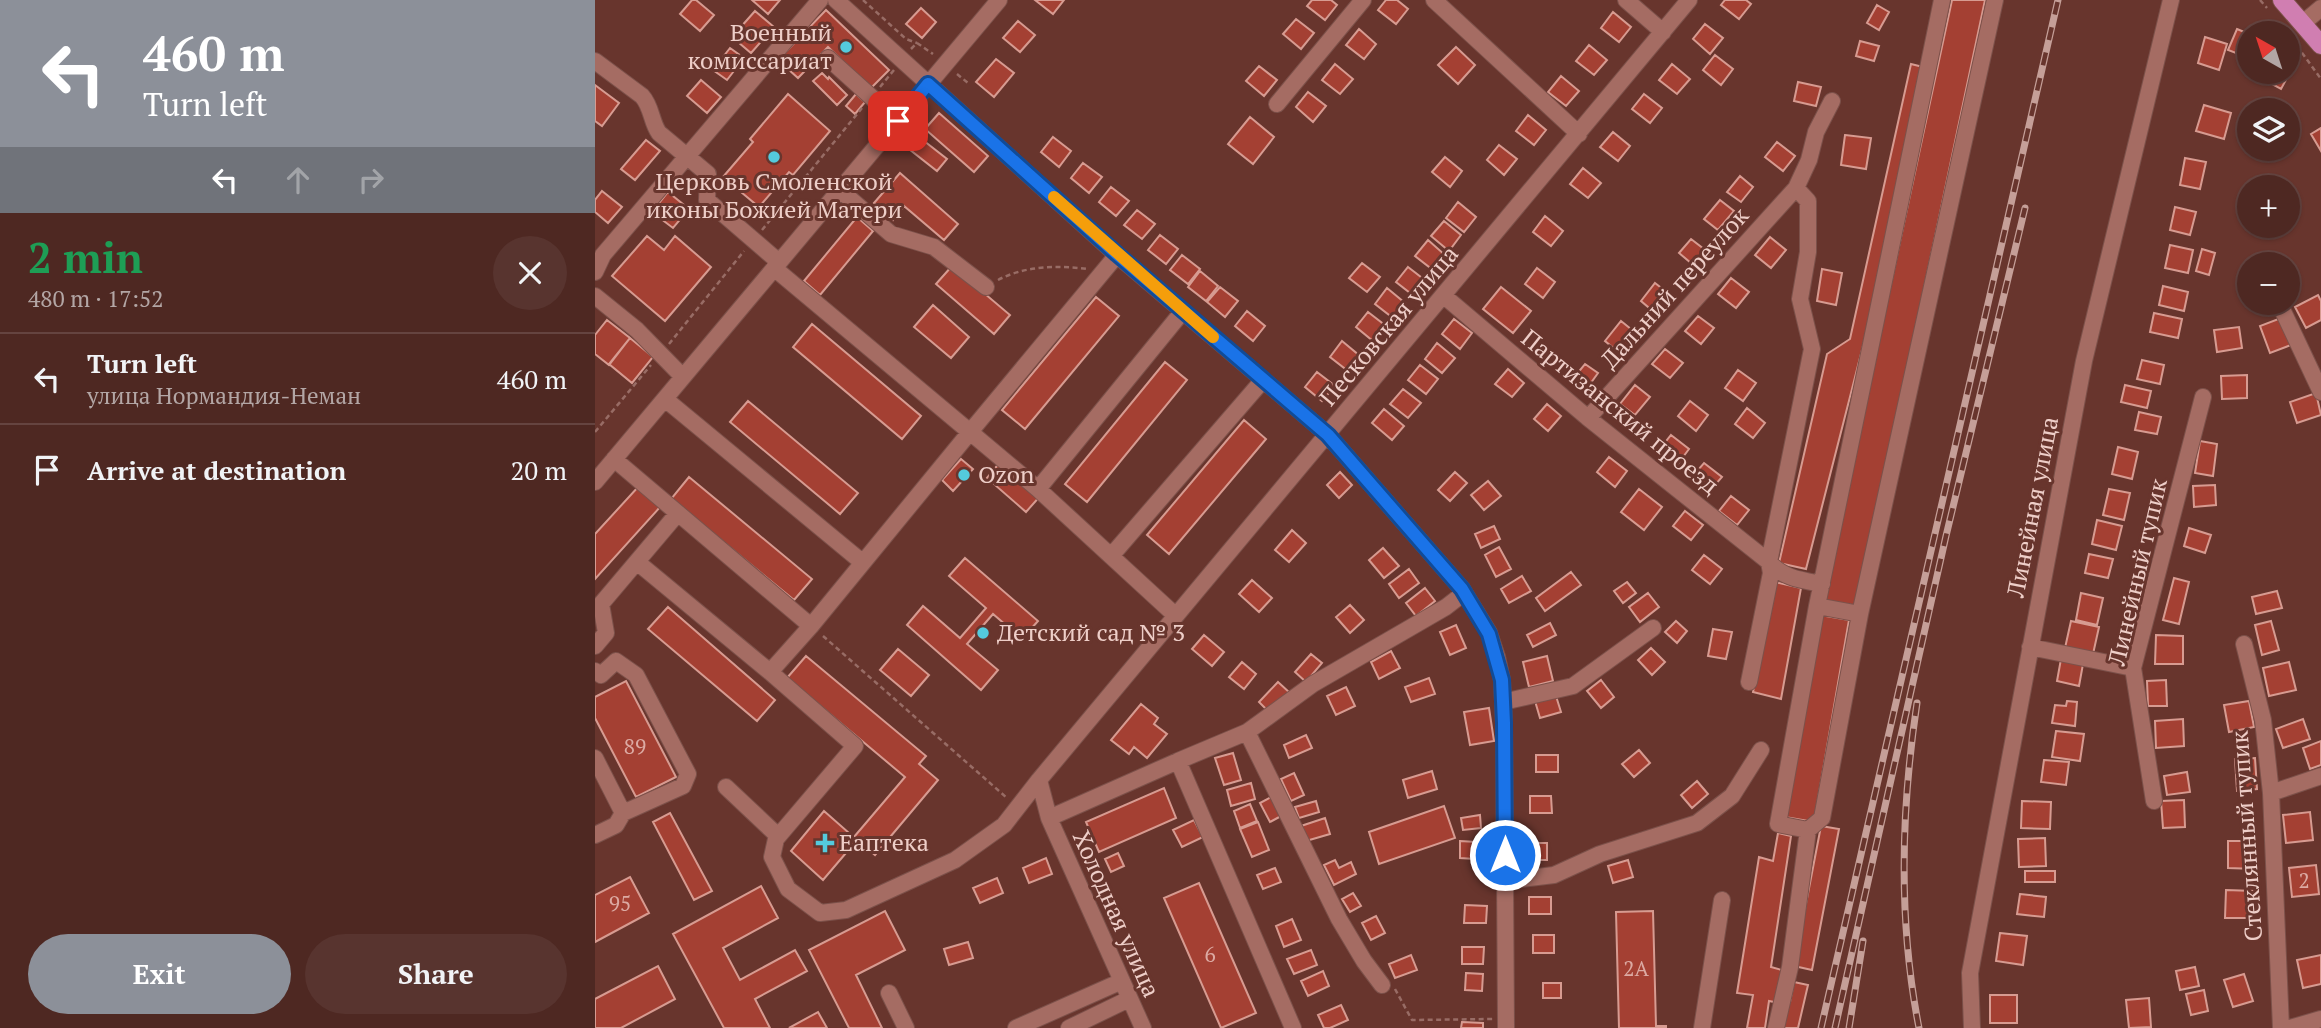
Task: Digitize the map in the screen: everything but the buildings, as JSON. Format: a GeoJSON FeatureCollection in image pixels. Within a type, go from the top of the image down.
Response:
{"type":"FeatureCollection","features":[{"type":"Feature","properties":{"kind":"main road"},"geometry":{"type":"LineString","coordinates":[[2275,4],[2302,23],[2321,45]]}},
{"type":"Feature","properties":{"kind":"street"},"geometry":{"type":"LineString","coordinates":[[595,272],[603,255],[820,0]]}},
{"type":"Feature","properties":{"kind":"street"},"geometry":{"type":"LineString","coordinates":[[836,0],[1117,254],[1328,435],[1464,593],[1489,634],[1502,680],[1506,1023]]}},
{"type":"Feature","properties":{"kind":"street"},"geometry":{"type":"LineString","coordinates":[[595,482],[999,0]]}},
{"type":"Feature","properties":{"kind":"street"},"geometry":{"type":"LineString","coordinates":[[1277,104],[1363,0]]}},
{"type":"Feature","properties":{"kind":"street"},"geometry":{"type":"LineString","coordinates":[[1434,0],[1579,134]]}},
{"type":"Feature","properties":{"kind":"street"},"geometry":{"type":"LineString","coordinates":[[1626,0],[1663,32]]}},
{"type":"Feature","properties":{"kind":"street","name":"Песковская улица"},"geometry":{"type":"LineString","coordinates":[[778,836],[772,858],[788,889],[820,914],[846,910],[955,860],[1003,825],[1689,0]]}},
{"type":"Feature","properties":{"kind":"street"},"geometry":{"type":"LineString","coordinates":[[1808,830],[1778,824],[1817,606],[1943,0]]}},
{"type":"Feature","properties":{"kind":"street"},"geometry":{"type":"LineString","coordinates":[[1776,1028],[1790,967],[1808,830],[1822,818],[1860,614],[1995,0]]}},
{"type":"Feature","properties":{"kind":"street","name":"Линейная улица"},"geometry":{"type":"LineString","coordinates":[[1972,1028],[1970,973],[2084,361],[2171,0]]}},
{"type":"Feature","properties":{"kind":"street"},"geometry":{"type":"LineString","coordinates":[[2302,23],[2321,8]]}},
{"type":"Feature","properties":{"kind":"street"},"geometry":{"type":"LineString","coordinates":[[828,58],[898,121]]}},
{"type":"Feature","properties":{"kind":"street"},"geometry":{"type":"LineString","coordinates":[[595,61],[642,96],[648,103],[659,133],[708,174],[707,200],[777,265],[1038,489],[1175,615]]}},
{"type":"Feature","properties":{"kind":"street","name":"Дальний переулок"},"geometry":{"type":"LineString","coordinates":[[1588,418],[1796,188],[1809,160],[1816,132],[1832,101]]}},
{"type":"Feature","properties":{"kind":"street"},"geometry":{"type":"LineString","coordinates":[[1749,682],[1771,573],[1769,562],[1812,349],[1800,299],[1808,252],[1808,201],[1796,188]]}},
{"type":"Feature","properties":{"kind":"street"},"geometry":{"type":"LineString","coordinates":[[841,191],[891,234],[934,247],[986,287]]}},
{"type":"Feature","properties":{"kind":"street"},"geometry":{"type":"LineString","coordinates":[[770,672],[811,626],[1117,254]]}},
{"type":"Feature","properties":{"kind":"street"},"geometry":{"type":"LineString","coordinates":[[595,296],[637,330],[683,377]]}},
{"type":"Feature","properties":{"kind":"street","name":"Партизанский проезд"},"geometry":{"type":"LineString","coordinates":[[1444,296],[1588,418],[1769,562],[1778,572],[1787,577],[1822,584]]}},
{"type":"Feature","properties":{"kind":"street"},"geometry":{"type":"LineString","coordinates":[[1038,489],[1184,311]]}},
{"type":"Feature","properties":{"kind":"street"},"geometry":{"type":"LineString","coordinates":[[2285,315],[2321,392]]}},
{"type":"Feature","properties":{"kind":"street"},"geometry":{"type":"LineString","coordinates":[[1111,556],[1263,380]]}},
{"type":"Feature","properties":{"kind":"street","name":"Линейный тупик"},"geometry":{"type":"LineString","coordinates":[[2154,801],[2133,668],[2203,397]]}},
{"type":"Feature","properties":{"kind":"street"},"geometry":{"type":"LineString","coordinates":[[665,399],[862,562]]}},
{"type":"Feature","properties":{"kind":"street"},"geometry":{"type":"LineString","coordinates":[[614,459],[811,626]]}},
{"type":"Feature","properties":{"kind":"street"},"geometry":{"type":"LineString","coordinates":[[595,646],[607,633],[601,604],[678,513]]}},
{"type":"Feature","properties":{"kind":"street"},"geometry":{"type":"LineString","coordinates":[[637,562],[855,746],[778,836],[726,787]]}},
{"type":"Feature","properties":{"kind":"street"},"geometry":{"type":"LineString","coordinates":[[1039,780],[1049,818],[1247,732],[1313,684],[1446,607],[1464,593]]}},
{"type":"Feature","properties":{"kind":"street"},"geometry":{"type":"LineString","coordinates":[[1817,606],[1860,614]]}},
{"type":"Feature","properties":{"kind":"street"},"geometry":{"type":"LineString","coordinates":[[1503,702],[1573,686],[1653,628]]}},
{"type":"Feature","properties":{"kind":"street","name":"Стеклянный тупик"},"geometry":{"type":"LineString","coordinates":[[2244,644],[2263,720],[2271,793],[2281,1028]]}},
{"type":"Feature","properties":{"kind":"street"},"geometry":{"type":"LineString","coordinates":[[2030,647],[2133,668]]}},
{"type":"Feature","properties":{"kind":"street"},"geometry":{"type":"LineString","coordinates":[[595,835],[616,825],[624,813],[683,786],[688,774],[636,675],[616,661],[597,676]]}},
{"type":"Feature","properties":{"kind":"street"},"geometry":{"type":"LineString","coordinates":[[1247,732],[1339,919],[1382,985]]}},
{"type":"Feature","properties":{"kind":"street"},"geometry":{"type":"LineString","coordinates":[[1505,881],[1554,875],[1612,850],[1697,823],[1732,796],[1761,750]]}},
{"type":"Feature","properties":{"kind":"street"},"geometry":{"type":"LineString","coordinates":[[595,758],[624,813]]}},
{"type":"Feature","properties":{"kind":"street"},"geometry":{"type":"LineString","coordinates":[[1178,761],[1293,1028]]}},
{"type":"Feature","properties":{"kind":"street"},"geometry":{"type":"LineString","coordinates":[[2271,793],[2321,776]]}},
{"type":"Feature","properties":{"kind":"street","name":"Холодная улица"},"geometry":{"type":"LineString","coordinates":[[1049,818],[1143,1028]]}},
{"type":"Feature","properties":{"kind":"street"},"geometry":{"type":"LineString","coordinates":[[1702,1028],[1723,900]]}},
{"type":"Feature","properties":{"kind":"street"},"geometry":{"type":"LineString","coordinates":[[1016,1028],[1122,981]]}},
{"type":"Feature","properties":{"kind":"street"},"geometry":{"type":"LineString","coordinates":[[889,993],[906,1028]]}},
{"type":"Feature","properties":{"kind":"street"},"geometry":{"type":"LineString","coordinates":[[1069,1028],[1129,999]]}},
{"type":"Feature","properties":{"kind":"street"},"geometry":{"type":"LineString","coordinates":[[2290,1028],[2321,1019]]}},
{"type":"Feature","properties":{"kind":"path"},"geometry":{"type":"LineString","coordinates":[[863,0],[906,39],[917,43],[968,83]]}},
{"type":"Feature","properties":{"kind":"path"},"geometry":{"type":"LineString","coordinates":[[2260,0],[2275,4]]}},
{"type":"Feature","properties":{"kind":"path"},"geometry":{"type":"LineString","coordinates":[[595,432],[917,43]]}},
{"type":"Feature","properties":{"kind":"path"},"geometry":{"type":"LineString","coordinates":[[2300,50],[2321,79]]}},
{"type":"Feature","properties":{"kind":"path"},"geometry":{"type":"LineString","coordinates":[[986,287],[1014,271],[1068,266],[1104,271]]}},
{"type":"Feature","properties":{"kind":"path"},"geometry":{"type":"LineString","coordinates":[[811,626],[1018,807]]}},
{"type":"Feature","properties":{"kind":"path"},"geometry":{"type":"LineString","coordinates":[[1382,985],[1397,990],[1412,1020],[1506,1023]]}},
{"type":"Feature","properties":{"kind":"railway"},"geometry":{"type":"LineString","coordinates":[[1821,1028],[2058,0]]}},
{"type":"Feature","properties":{"kind":"railway"},"geometry":{"type":"LineString","coordinates":[[1835,1028],[1946,536],[2025,208]]}},
{"type":"Feature","properties":{"kind":"railway"},"geometry":{"type":"LineString","coordinates":[[1917,703],[1908,784],[1904,866],[1908,947],[1919,1028]]}},
{"type":"Feature","properties":{"kind":"railway"},"geometry":{"type":"LineString","coordinates":[[1849,1028],[1863,941]]}},
{"type":"Feature","properties":{"kind":"slow traffic"},"geometry":{"type":"LineString","coordinates":[[1054,197],[1213,337]]}},
{"type":"Feature","properties":{"kind":"place","name":"Военный комиссариат"},"geometry":{"type":"Point","coordinates":[846,47]}},
{"type":"Feature","properties":{"kind":"place","name":"Церковь Смоленской иконы Божией Матери"},"geometry":{"type":"Point","coordinates":[774,157]}},
{"type":"Feature","properties":{"kind":"place","name":"Ozon"},"geometry":{"type":"Point","coordinates":[964,475]}},
{"type":"Feature","properties":{"kind":"place","name":"Детский сад № 3"},"geometry":{"type":"Point","coordinates":[983,633]}},
{"type":"Feature","properties":{"kind":"place","name":"Еаптека"},"geometry":{"type":"Point","coordinates":[825,843]}},
{"type":"Feature","properties":{"kind":"route"},"geometry":{"type":"LineString","coordinates":[[898,121],[928,84],[1117,254],[1328,435],[1462,589],[1489,634],[1502,680],[1505,855]]}}]}
